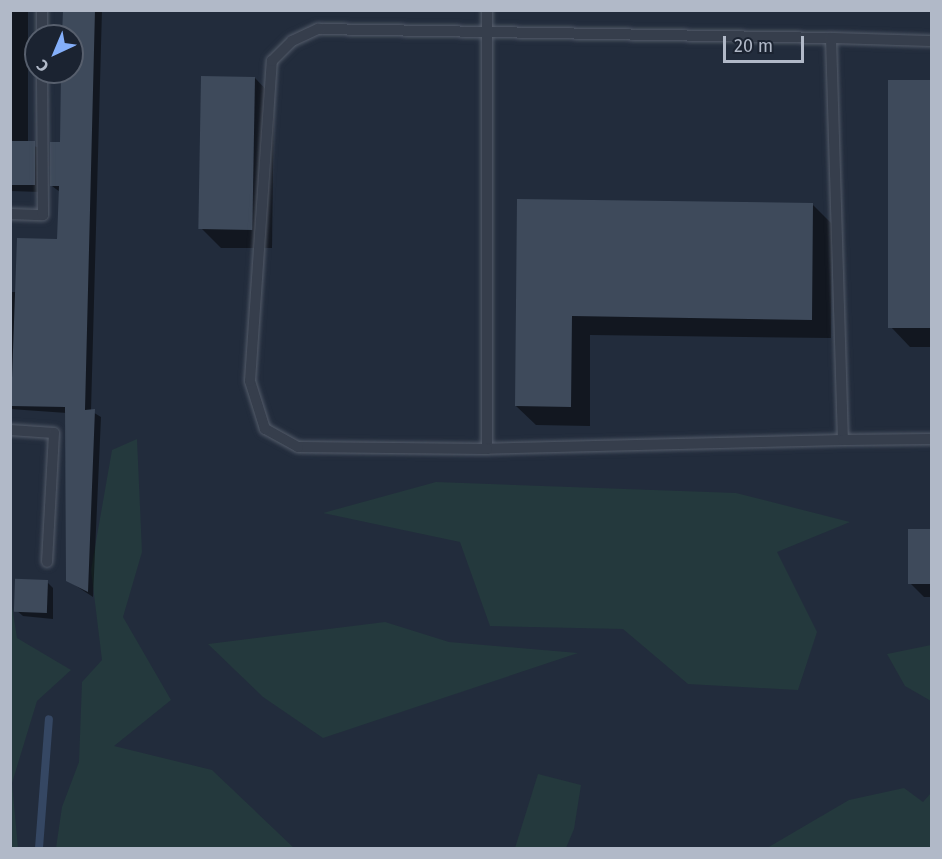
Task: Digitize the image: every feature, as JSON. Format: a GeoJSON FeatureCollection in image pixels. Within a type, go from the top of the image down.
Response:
{"type":"FeatureCollection","features":[{"type":"Feature","properties":{"kind":"lane"},"geometry":{"type":"LineString","coordinates":[[487,10],[487,449]]}},
{"type":"Feature","properties":{"kind":"lane"},"geometry":{"type":"LineString","coordinates":[[932,41],[487,29],[318,29],[292,41],[272,61],[250,381],[265,429],[298,447],[487,449],[932,439]]}},
{"type":"Feature","properties":{"kind":"lane"},"geometry":{"type":"LineString","coordinates":[[831,38],[843,440]]}},
{"type":"Feature","properties":{"kind":"lane"},"geometry":{"type":"LineString","coordinates":[[10,214],[44,215],[42,84]]}},
{"type":"Feature","properties":{"kind":"lane"},"geometry":{"type":"LineString","coordinates":[[10,430],[54,433],[47,562]]}},
{"type":"Feature","properties":{"kind":"green space"},"geometry":{"type":"Polygon","coordinates":[[[137,439],[142,552],[123,617],[171,700],[114,746],[212,770],[294,848],[56,848],[62,807],[79,762],[82,682],[102,660],[91,570],[112,450],[137,439]]]}},
{"type":"Feature","properties":{"kind":"green space"},"geometry":{"type":"Polygon","coordinates":[[[436,482],[736,493],[850,522],[777,552],[817,632],[798,690],[688,684],[623,629],[490,626],[460,542],[323,513],[436,482]]]}},
{"type":"Feature","properties":{"kind":"green space"},"geometry":{"type":"Polygon","coordinates":[[[11,600],[17,638],[71,670],[37,701],[12,783],[18,848],[10,848],[11,600]]]}},
{"type":"Feature","properties":{"kind":"green space"},"geometry":{"type":"Polygon","coordinates":[[[385,622],[449,642],[578,653],[323,738],[263,697],[208,644],[385,622]]]}},
{"type":"Feature","properties":{"kind":"green space"},"geometry":{"type":"Polygon","coordinates":[[[932,645],[931,701],[905,686],[887,654],[932,645]]]}},
{"type":"Feature","properties":{"kind":"green space"},"geometry":{"type":"Polygon","coordinates":[[[538,774],[581,785],[574,829],[566,848],[515,848],[538,774]]]}},
{"type":"Feature","properties":{"kind":"green space"},"geometry":{"type":"Polygon","coordinates":[[[904,788],[923,802],[931,793],[931,848],[767,848],[849,800],[904,788]]]}},
{"type":"Feature","properties":{"kind":"building"},"geometry":{"type":"Polygon","coordinates":[[[63,10],[95,10],[85,410],[95,409],[88,592],[66,581],[65,407],[11,406],[17,238],[57,239],[59,186],[50,186],[50,142],[60,142],[61,84],[84,84],[84,24],[62,24],[63,10]]]}},
{"type":"Feature","properties":{"kind":"building"},"geometry":{"type":"Polygon","coordinates":[[[201,76],[255,77],[252,230],[198,229],[201,76]]]}},
{"type":"Feature","properties":{"kind":"building"},"geometry":{"type":"Polygon","coordinates":[[[888,80],[932,80],[932,328],[888,328],[888,80]]]}},
{"type":"Feature","properties":{"kind":"building"},"geometry":{"type":"Polygon","coordinates":[[[10,141],[35,141],[35,185],[10,185],[10,141]]]}},
{"type":"Feature","properties":{"kind":"building"},"geometry":{"type":"Polygon","coordinates":[[[517,199],[813,203],[812,320],[572,316],[571,407],[515,406],[517,199]]]}},
{"type":"Feature","properties":{"kind":"building"},"geometry":{"type":"Polygon","coordinates":[[[908,529],[932,529],[932,584],[908,584],[908,529]]]}},
{"type":"Feature","properties":{"kind":"building"},"geometry":{"type":"Polygon","coordinates":[[[15,579],[48,580],[47,613],[14,612],[15,579]]]}},
{"type":"Feature","properties":{"kind":"waterway"},"geometry":{"type":"LineString","coordinates":[[39,848],[49,719]]}}]}
